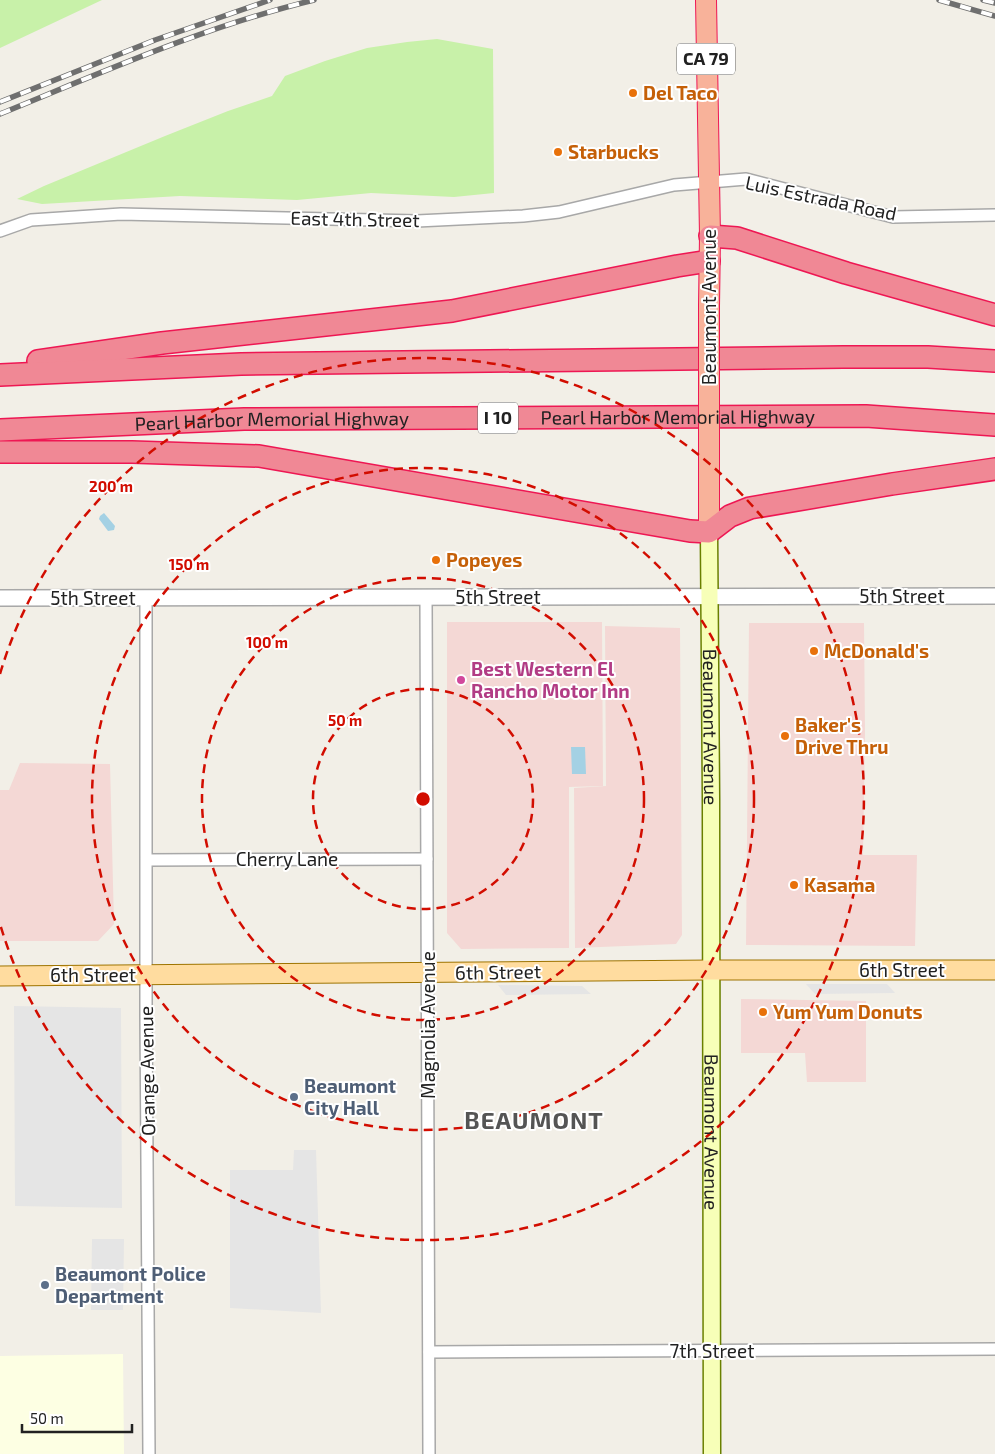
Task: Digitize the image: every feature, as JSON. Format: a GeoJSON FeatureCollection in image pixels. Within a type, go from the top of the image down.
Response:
{"type":"FeatureCollection","features":[{"type":"Feature","properties":{"kind":"highway","name":"Beaumont Avenue"},"geometry":{"type":"LineString","coordinates":[[706,8],[710,236],[708,532]]}},
{"type":"Feature","properties":{"kind":"highway"},"geometry":{"type":"LineString","coordinates":[[710,236],[737,238],[846,273],[995,316]]}},
{"type":"Feature","properties":{"kind":"highway"},"geometry":{"type":"LineString","coordinates":[[0,366],[162,343],[452,311],[709,261]]}},
{"type":"Feature","properties":{"kind":"highway"},"geometry":{"type":"LineString","coordinates":[[0,375],[241,364],[843,357],[928,357],[995,361]]}},
{"type":"Feature","properties":{"kind":"highway","name":"Pearl Harbor Memorial Highway"},"geometry":{"type":"LineString","coordinates":[[0,430],[263,419],[866,416],[995,425]]}},
{"type":"Feature","properties":{"kind":"highway"},"geometry":{"type":"LineString","coordinates":[[0,452],[132,452],[259,456],[690,531],[708,532],[730,516],[750,508],[995,469]]}},
{"type":"Feature","properties":{"kind":"main road","name":"Beaumont Avenue"},"geometry":{"type":"LineString","coordinates":[[708,532],[710,596],[712,1454]]}},
{"type":"Feature","properties":{"kind":"main road","name":"6th Street"},"geometry":{"type":"LineString","coordinates":[[0,976],[711,970],[995,970]]}},
{"type":"Feature","properties":{"kind":"street","name":"Luis Estrada Road"},"geometry":{"type":"LineString","coordinates":[[708,181],[746,179],[893,217],[995,215]]}},
{"type":"Feature","properties":{"kind":"street","name":"East 4th Street"},"geometry":{"type":"LineString","coordinates":[[0,231],[31,220],[121,214],[417,221],[523,216],[559,212],[674,184],[708,181]]}},
{"type":"Feature","properties":{"kind":"street","name":"5th Street"},"geometry":{"type":"LineString","coordinates":[[0,598],[995,596]]}},
{"type":"Feature","properties":{"kind":"street","name":"Orange Avenue"},"geometry":{"type":"LineString","coordinates":[[146,597],[149,1454]]}},
{"type":"Feature","properties":{"kind":"street","name":"Magnolia Avenue"},"geometry":{"type":"LineString","coordinates":[[426,597],[429,1454]]}},
{"type":"Feature","properties":{"kind":"street","name":"Cherry Lane"},"geometry":{"type":"LineString","coordinates":[[147,860],[427,859]]}},
{"type":"Feature","properties":{"kind":"street","name":"7th Street"},"geometry":{"type":"LineString","coordinates":[[429,1352],[995,1349]]}},
{"type":"Feature","properties":{"kind":"shaded area"},"geometry":{"type":"Polygon","coordinates":[[[447,622],[602,622],[603,786],[569,787],[569,948],[461,949],[447,933],[447,622]]]}},
{"type":"Feature","properties":{"kind":"shaded area"},"geometry":{"type":"Polygon","coordinates":[[[749,623],[864,623],[863,855],[917,855],[915,946],[746,945],[749,623]]]}},
{"type":"Feature","properties":{"kind":"shaded area"},"geometry":{"type":"Polygon","coordinates":[[[605,626],[680,628],[682,935],[676,944],[575,948],[574,788],[606,786],[605,626]]]}},
{"type":"Feature","properties":{"kind":"shaded area"},"geometry":{"type":"Polygon","coordinates":[[[20,763],[110,764],[114,924],[98,941],[0,941],[0,790],[9,790],[20,763]]]}},
{"type":"Feature","properties":{"kind":"shaded area"},"geometry":{"type":"Polygon","coordinates":[[[806,984],[887,984],[895,993],[815,994],[806,984]]]}},
{"type":"Feature","properties":{"kind":"shaded area"},"geometry":{"type":"Polygon","coordinates":[[[498,985],[582,986],[591,994],[506,995],[498,985]]]}},
{"type":"Feature","properties":{"kind":"shaded area"},"geometry":{"type":"Polygon","coordinates":[[[741,999],[866,1001],[866,1082],[807,1082],[805,1053],[741,1053],[741,999]]]}},
{"type":"Feature","properties":{"kind":"shaded area"},"geometry":{"type":"Polygon","coordinates":[[[14,1006],[121,1008],[122,1208],[15,1206],[14,1006]]]}},
{"type":"Feature","properties":{"kind":"shaded area"},"geometry":{"type":"Polygon","coordinates":[[[294,1150],[316,1150],[321,1313],[230,1308],[230,1170],[293,1170],[294,1150]]]}},
{"type":"Feature","properties":{"kind":"shaded area"},"geometry":{"type":"Polygon","coordinates":[[[92,1239],[124,1239],[123,1310],[91,1310],[92,1239]]]}},
{"type":"Feature","properties":{"kind":"shaded area"},"geometry":{"type":"Polygon","coordinates":[[[123,1354],[124,1454],[0,1454],[0,1356],[123,1354]]]}},
{"type":"Feature","properties":{"kind":"green space"},"geometry":{"type":"Polygon","coordinates":[[[0,0],[102,0],[0,48],[0,0]]]}},
{"type":"Feature","properties":{"kind":"green space"},"geometry":{"type":"Polygon","coordinates":[[[437,39],[493,49],[494,193],[454,197],[371,193],[297,200],[180,196],[42,204],[17,199],[165,136],[272,96],[285,76],[367,48],[437,39]]]}},
{"type":"Feature","properties":{"kind":"water"},"geometry":{"type":"Polygon","coordinates":[[[104,513],[115,526],[114,530],[108,531],[99,519],[104,513]]]}},
{"type":"Feature","properties":{"kind":"water"},"geometry":{"type":"Polygon","coordinates":[[[571,747],[585,747],[586,774],[572,774],[571,747]]]}},
{"type":"Feature","properties":{"kind":"railway"},"geometry":{"type":"LineString","coordinates":[[0,102],[155,40],[270,0]]}},
{"type":"Feature","properties":{"kind":"railway"},"geometry":{"type":"LineString","coordinates":[[0,114],[194,36],[314,0]]}},
{"type":"Feature","properties":{"kind":"railway"},"geometry":{"type":"LineString","coordinates":[[939,0],[995,16]]}},
{"type":"Feature","properties":{"kind":"railway"},"geometry":{"type":"LineString","coordinates":[[983,0],[995,3]]}},
{"type":"Feature","properties":{"kind":"place","name":"Del Taco"},"geometry":{"type":"Point","coordinates":[633,93]}},
{"type":"Feature","properties":{"kind":"place","name":"Starbucks"},"geometry":{"type":"Point","coordinates":[558,152]}},
{"type":"Feature","properties":{"kind":"place","name":"Popeyes"},"geometry":{"type":"Point","coordinates":[436,560]}},
{"type":"Feature","properties":{"kind":"place","name":"McDonald's"},"geometry":{"type":"Point","coordinates":[814,651]}},
{"type":"Feature","properties":{"kind":"place","name":"Best Western El Rancho Motor Inn"},"geometry":{"type":"Point","coordinates":[461,680]}},
{"type":"Feature","properties":{"kind":"place","name":"Baker's Drive Thru"},"geometry":{"type":"Point","coordinates":[785,736]}},
{"type":"Feature","properties":{"kind":"place","name":"Kasama"},"geometry":{"type":"Point","coordinates":[794,885]}},
{"type":"Feature","properties":{"kind":"place","name":"Yum Yum Donuts"},"geometry":{"type":"Point","coordinates":[763,1012]}},
{"type":"Feature","properties":{"kind":"place","name":"Beaumont City Hall"},"geometry":{"type":"Point","coordinates":[294,1097]}},
{"type":"Feature","properties":{"kind":"place","name":"Beaumont Police Department"},"geometry":{"type":"Point","coordinates":[45,1285]}},
{"type":"Feature","properties":{"kind":"district","name":"BEAUMONT"},"geometry":{"type":"Point","coordinates":[534,1121]}}]}
